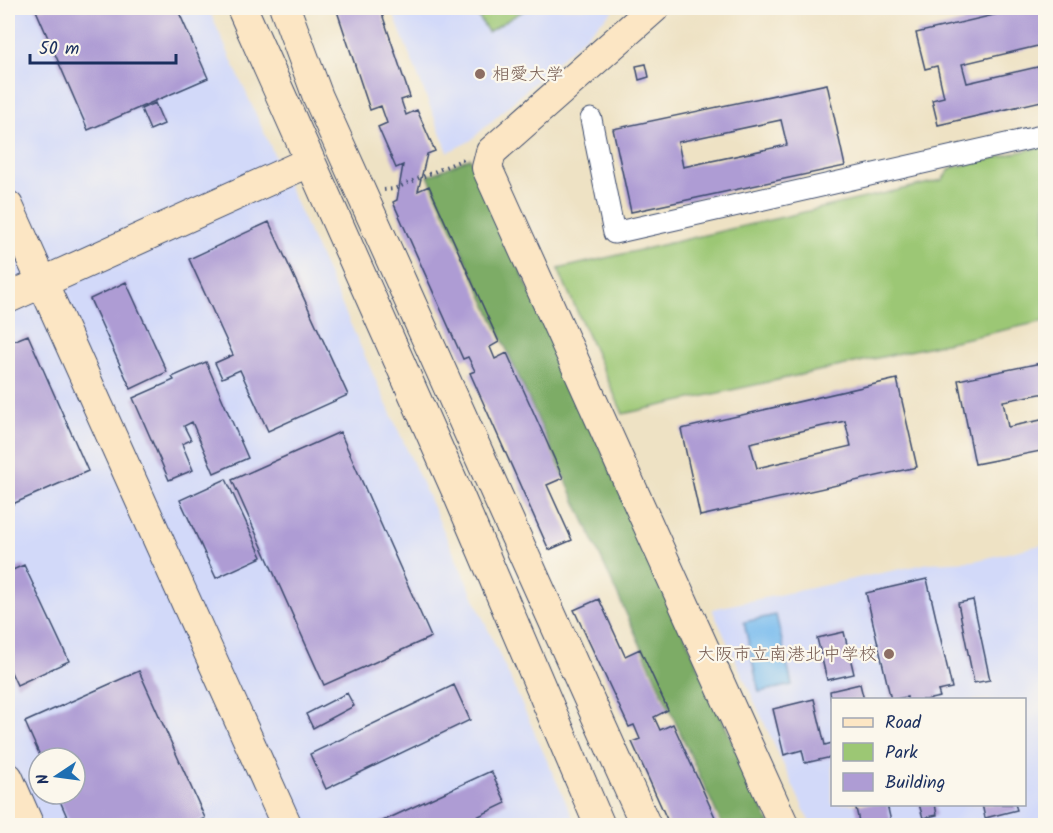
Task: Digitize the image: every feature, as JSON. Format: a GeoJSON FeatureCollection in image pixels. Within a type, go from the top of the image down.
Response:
{"type":"FeatureCollection","features":[{"type":"Feature","properties":{"kind":"street"},"geometry":{"type":"LineString","coordinates":[[242,8],[459,496],[600,825]]}},
{"type":"Feature","properties":{"kind":"street"},"geometry":{"type":"LineString","coordinates":[[285,8],[318,97],[646,825]]}},
{"type":"Feature","properties":{"kind":"street"},"geometry":{"type":"LineString","coordinates":[[654,8],[491,152],[487,168],[784,825]]}},
{"type":"Feature","properties":{"kind":"street"},"geometry":{"type":"LineString","coordinates":[[591,119],[614,233],[1046,135]]}},
{"type":"Feature","properties":{"kind":"street"},"geometry":{"type":"LineString","coordinates":[[8,298],[309,162]]}},
{"type":"Feature","properties":{"kind":"street"},"geometry":{"type":"LineString","coordinates":[[8,206],[287,825]]}},
{"type":"Feature","properties":{"kind":"street"},"geometry":{"type":"LineString","coordinates":[[8,778],[29,825]]}},
{"type":"Feature","properties":{"kind":"path"},"geometry":{"type":"LineString","coordinates":[[380,190],[394,189],[468,158]]}},
{"type":"Feature","properties":{"kind":"shaded area"},"geometry":{"type":"Polygon","coordinates":[[[8,8],[208,8],[574,820],[573,825],[8,825],[8,8]]]}},
{"type":"Feature","properties":{"kind":"shaded area","name":"相愛大学"},"geometry":{"type":"Polygon","coordinates":[[[391,8],[616,8],[470,141],[448,152],[391,8]]]}},
{"type":"Feature","properties":{"kind":"shaded area","name":"大阪市立南港北中学校"},"geometry":{"type":"Polygon","coordinates":[[[1045,544],[1045,825],[811,825],[712,609],[929,563],[974,561],[1045,544]]]}},
{"type":"Feature","properties":{"kind":"green space"},"geometry":{"type":"Polygon","coordinates":[[[473,8],[528,8],[488,32],[473,8]]]}},
{"type":"Feature","properties":{"kind":"green space"},"geometry":{"type":"Polygon","coordinates":[[[1045,146],[1045,321],[623,414],[558,269],[942,180],[951,168],[1045,146]]]}},
{"type":"Feature","properties":{"kind":"green space"},"geometry":{"type":"Polygon","coordinates":[[[470,158],[770,825],[722,825],[428,176],[470,158]]]}},
{"type":"Feature","properties":{"kind":"water"},"geometry":{"type":"Polygon","coordinates":[[[776,615],[792,685],[759,692],[744,622],[776,615]]]}},
{"type":"Feature","properties":{"kind":"building"},"geometry":{"type":"Polygon","coordinates":[[[35,8],[177,8],[208,78],[88,130],[35,8]]]}},
{"type":"Feature","properties":{"kind":"building"},"geometry":{"type":"Polygon","coordinates":[[[336,8],[380,8],[410,97],[401,100],[406,115],[417,110],[435,151],[427,154],[418,191],[429,186],[499,342],[490,347],[495,359],[507,353],[563,478],[547,485],[572,540],[549,550],[470,373],[475,371],[468,357],[463,359],[393,202],[397,200],[403,165],[396,168],[378,127],[387,123],[381,106],[370,110],[336,8]]]}},
{"type":"Feature","properties":{"kind":"building"},"geometry":{"type":"Polygon","coordinates":[[[1024,8],[1046,8],[1046,56],[1042,45],[962,64],[967,83],[1046,65],[1046,100],[938,125],[932,100],[944,97],[937,66],[925,69],[916,33],[1024,8]]]}},
{"type":"Feature","properties":{"kind":"building"},"geometry":{"type":"Polygon","coordinates":[[[646,64],[649,77],[639,80],[636,66],[646,64]]]}},
{"type":"Feature","properties":{"kind":"building"},"geometry":{"type":"Polygon","coordinates":[[[827,84],[845,166],[631,212],[613,129],[827,84]],[[781,120],[678,142],[683,167],[787,145],[781,120]]]}},
{"type":"Feature","properties":{"kind":"building"},"geometry":{"type":"Polygon","coordinates":[[[155,103],[164,124],[150,130],[141,109],[155,103]]]}},
{"type":"Feature","properties":{"kind":"building"},"geometry":{"type":"Polygon","coordinates":[[[269,222],[348,395],[268,431],[240,370],[222,378],[215,363],[233,355],[189,259],[269,222]]]}},
{"type":"Feature","properties":{"kind":"building"},"geometry":{"type":"Polygon","coordinates":[[[126,282],[167,372],[131,389],[90,299],[126,282]]]}},
{"type":"Feature","properties":{"kind":"building"},"geometry":{"type":"Polygon","coordinates":[[[28,335],[88,471],[8,506],[8,457],[10,456],[8,450],[8,343],[28,335]]]}},
{"type":"Feature","properties":{"kind":"building"},"geometry":{"type":"Polygon","coordinates":[[[206,362],[248,458],[214,473],[192,422],[184,426],[191,440],[182,444],[193,470],[169,480],[133,398],[174,380],[172,377],[206,362]]]}},
{"type":"Feature","properties":{"kind":"building"},"geometry":{"type":"Polygon","coordinates":[[[1046,362],[1046,393],[1003,401],[1008,427],[1046,419],[1046,450],[975,464],[958,380],[1046,362]]]}},
{"type":"Feature","properties":{"kind":"building"},"geometry":{"type":"Polygon","coordinates":[[[897,379],[917,467],[700,516],[681,429],[897,379]],[[845,421],[750,443],[757,468],[851,446],[845,421]]]}},
{"type":"Feature","properties":{"kind":"building"},"geometry":{"type":"Polygon","coordinates":[[[340,432],[431,637],[324,685],[232,480],[340,432]]]}},
{"type":"Feature","properties":{"kind":"building"},"geometry":{"type":"Polygon","coordinates":[[[226,479],[262,557],[216,578],[180,500],[226,479]]]}},
{"type":"Feature","properties":{"kind":"building"},"geometry":{"type":"Polygon","coordinates":[[[24,565],[69,661],[17,685],[10,670],[8,671],[8,572],[24,565]]]}},
{"type":"Feature","properties":{"kind":"building"},"geometry":{"type":"Polygon","coordinates":[[[927,579],[952,688],[938,691],[940,697],[935,698],[891,698],[866,593],[927,579]]]}},
{"type":"Feature","properties":{"kind":"building"},"geometry":{"type":"Polygon","coordinates":[[[599,599],[625,656],[640,649],[668,710],[654,717],[660,730],[673,724],[719,826],[670,826],[632,742],[640,739],[634,725],[629,727],[574,610],[599,599]]]}},
{"type":"Feature","properties":{"kind":"building"},"geometry":{"type":"Polygon","coordinates":[[[973,600],[990,680],[974,683],[958,603],[973,600]]]}},
{"type":"Feature","properties":{"kind":"building"},"geometry":{"type":"Polygon","coordinates":[[[844,632],[854,674],[827,680],[817,638],[844,632]]]}},
{"type":"Feature","properties":{"kind":"building"},"geometry":{"type":"Polygon","coordinates":[[[139,671],[205,818],[189,826],[71,826],[62,806],[87,806],[87,746],[36,746],[25,722],[139,671]]]}},
{"type":"Feature","properties":{"kind":"building"},"geometry":{"type":"Polygon","coordinates":[[[860,684],[864,698],[831,698],[831,700],[830,691],[860,684]]]}},
{"type":"Feature","properties":{"kind":"building"},"geometry":{"type":"Polygon","coordinates":[[[454,685],[470,720],[326,789],[310,754],[454,685]]]}},
{"type":"Feature","properties":{"kind":"building"},"geometry":{"type":"Polygon","coordinates":[[[347,693],[354,706],[313,728],[306,714],[347,693]]]}},
{"type":"Feature","properties":{"kind":"building"},"geometry":{"type":"Polygon","coordinates":[[[814,699],[825,745],[831,743],[831,757],[805,763],[802,750],[784,755],[773,709],[814,699]]]}},
{"type":"Feature","properties":{"kind":"building"},"geometry":{"type":"Polygon","coordinates":[[[491,771],[506,803],[458,826],[372,826],[491,771]]]}},
{"type":"Feature","properties":{"kind":"building"},"geometry":{"type":"Polygon","coordinates":[[[855,806],[887,806],[892,826],[860,826],[855,806]]]}},
{"type":"Feature","properties":{"kind":"building"},"geometry":{"type":"Polygon","coordinates":[[[920,806],[935,806],[937,815],[923,818],[920,806]]]}},
{"type":"Feature","properties":{"kind":"building"},"geometry":{"type":"Polygon","coordinates":[[[982,806],[1016,806],[1017,810],[985,818],[982,806]]]}},
{"type":"Feature","properties":{"kind":"place","name":"相愛大学"},"geometry":{"type":"Point","coordinates":[480,74]}},
{"type":"Feature","properties":{"kind":"place","name":"大阪市立南港北中学校"},"geometry":{"type":"Point","coordinates":[889,654]}}]}
